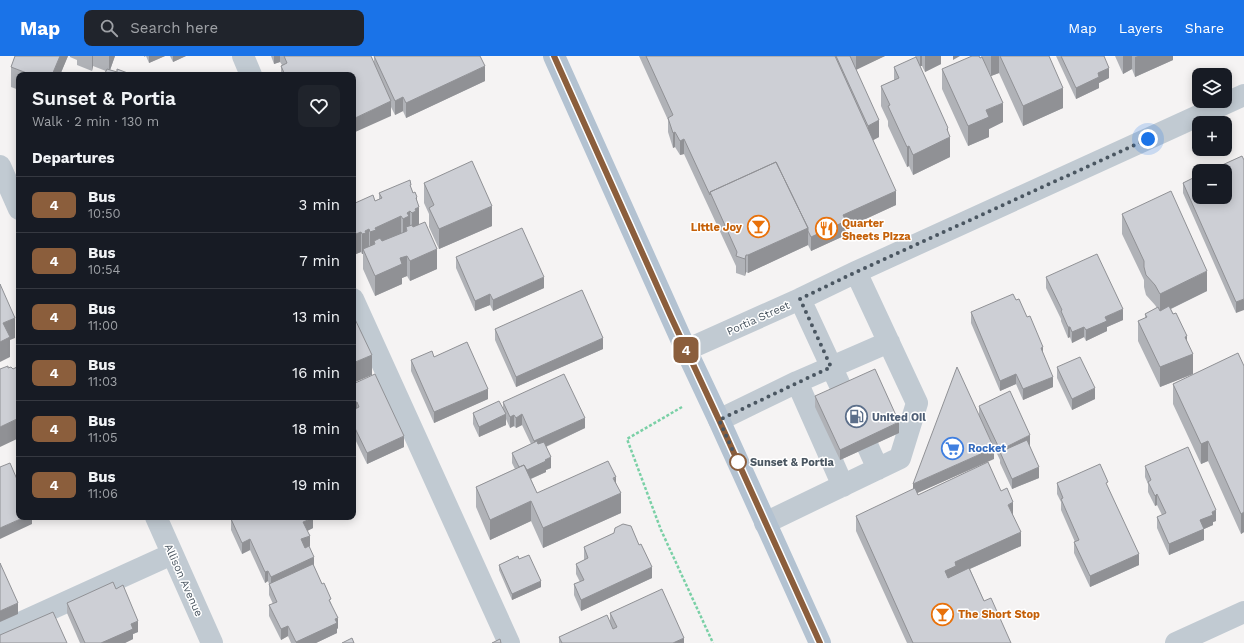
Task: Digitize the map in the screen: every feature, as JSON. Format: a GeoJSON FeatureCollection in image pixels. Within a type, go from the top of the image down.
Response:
{"type":"FeatureCollection","features":[{"type":"Feature","properties":{"kind":"main road"},"geometry":{"type":"LineString","coordinates":[[554,56],[820,643]]}},
{"type":"Feature","properties":{"kind":"street"},"geometry":{"type":"LineString","coordinates":[[243,56],[251,72]]}},
{"type":"Feature","properties":{"kind":"street","name":"Portia Street"},"geometry":{"type":"LineString","coordinates":[[686,350],[1244,95]]}},
{"type":"Feature","properties":{"kind":"street"},"geometry":{"type":"LineString","coordinates":[[0,166],[16,202]]}},
{"type":"Feature","properties":{"kind":"street"},"geometry":{"type":"LineString","coordinates":[[765,523],[900,458],[917,403],[856,272]]}},
{"type":"Feature","properties":{"kind":"street"},"geometry":{"type":"LineString","coordinates":[[800,299],[844,394]]}},
{"type":"Feature","properties":{"kind":"street"},"geometry":{"type":"LineString","coordinates":[[356,306],[509,643]]}},
{"type":"Feature","properties":{"kind":"street"},"geometry":{"type":"LineString","coordinates":[[719,420],[797,382],[889,342]]}},
{"type":"Feature","properties":{"kind":"street"},"geometry":{"type":"LineString","coordinates":[[797,382],[843,486]]}},
{"type":"Feature","properties":{"kind":"street"},"geometry":{"type":"LineString","coordinates":[[868,447],[878,469]]}},
{"type":"Feature","properties":{"kind":"street","name":"Allison Avenue"},"geometry":{"type":"LineString","coordinates":[[157,520],[212,643]]}},
{"type":"Feature","properties":{"kind":"street"},"geometry":{"type":"LineString","coordinates":[[0,632],[172,554]]}},
{"type":"Feature","properties":{"kind":"street"},"geometry":{"type":"LineString","coordinates":[[1176,643],[1244,612]]}},
{"type":"Feature","properties":{"kind":"path"},"geometry":{"type":"LineString","coordinates":[[707,393],[627,439],[661,530],[713,643]]}},
{"type":"Feature","properties":{"kind":"building"},"geometry":{"type":"Polygon","coordinates":[[[15,56],[60,56],[53,72],[24,72],[11,67],[15,56]]]}},
{"type":"Feature","properties":{"kind":"building"},"geometry":{"type":"Polygon","coordinates":[[[284,56],[371,56],[391,101],[356,118],[356,72],[284,72],[281,66],[287,63],[284,56]]]}},
{"type":"Feature","properties":{"kind":"building"},"geometry":{"type":"Polygon","coordinates":[[[374,56],[480,56],[485,66],[406,103],[403,97],[395,101],[374,56]]]}},
{"type":"Feature","properties":{"kind":"building"},"geometry":{"type":"Polygon","coordinates":[[[646,56],[835,56],[896,191],[843,215],[846,221],[811,237],[776,162],[710,192],[710,195],[684,139],[680,141],[675,132],[673,133],[668,118],[673,115],[646,56]]]}},
{"type":"Feature","properties":{"kind":"building"},"geometry":{"type":"Polygon","coordinates":[[[836,56],[850,56],[879,120],[868,126],[836,56]]]}},
{"type":"Feature","properties":{"kind":"building"},"geometry":{"type":"Polygon","coordinates":[[[972,56],[982,57],[1003,103],[986,110],[989,117],[968,126],[942,69],[972,56]]]}},
{"type":"Feature","properties":{"kind":"building"},"geometry":{"type":"Polygon","coordinates":[[[1000,56],[1049,56],[1063,88],[1023,106],[1000,56]]]}},
{"type":"Feature","properties":{"kind":"building"},"geometry":{"type":"Polygon","coordinates":[[[1061,56],[1104,56],[1109,68],[1098,73],[1099,77],[1076,88],[1061,56]]]}},
{"type":"Feature","properties":{"kind":"building"},"geometry":{"type":"Polygon","coordinates":[[[916,57],[948,128],[950,137],[913,155],[909,146],[907,147],[888,106],[890,105],[881,86],[899,78],[894,67],[916,57]]]}},
{"type":"Feature","properties":{"kind":"building"},"geometry":{"type":"Polygon","coordinates":[[[107,69],[117,72],[106,72],[107,69]]]}},
{"type":"Feature","properties":{"kind":"building"},"geometry":{"type":"Polygon","coordinates":[[[117,69],[125,72],[117,72],[117,69]]]}},
{"type":"Feature","properties":{"kind":"building"},"geometry":{"type":"Polygon","coordinates":[[[1242,156],[1244,160],[1244,299],[1236,302],[1192,204],[1232,204],[1232,164],[1224,164],[1242,156]]]}},
{"type":"Feature","properties":{"kind":"building"},"geometry":{"type":"Polygon","coordinates":[[[472,161],[492,206],[439,229],[429,208],[434,205],[424,183],[472,161]]]}},
{"type":"Feature","properties":{"kind":"building"},"geometry":{"type":"Polygon","coordinates":[[[776,162],[808,228],[746,255],[745,259],[736,256],[737,252],[710,192],[776,162]]]}},
{"type":"Feature","properties":{"kind":"building"},"geometry":{"type":"Polygon","coordinates":[[[1192,178],[1192,203],[1183,183],[1192,178]]]}},
{"type":"Feature","properties":{"kind":"building"},"geometry":{"type":"Polygon","coordinates":[[[410,180],[410,185],[413,193],[415,192],[419,207],[412,213],[410,211],[407,213],[409,216],[403,219],[401,216],[375,228],[376,230],[370,232],[369,229],[365,231],[366,233],[362,234],[361,232],[356,234],[356,203],[373,195],[375,201],[382,198],[379,193],[410,180]]]}},
{"type":"Feature","properties":{"kind":"building"},"geometry":{"type":"Polygon","coordinates":[[[1171,191],[1207,271],[1160,294],[1155,285],[1146,275],[1144,261],[1122,214],[1171,191]]]}},
{"type":"Feature","properties":{"kind":"building"},"geometry":{"type":"Polygon","coordinates":[[[425,222],[437,249],[410,261],[407,256],[400,258],[402,264],[375,276],[363,249],[375,244],[374,241],[380,238],[382,241],[407,231],[406,227],[412,225],[413,227],[425,222]]]}},
{"type":"Feature","properties":{"kind":"building"},"geometry":{"type":"Polygon","coordinates":[[[522,228],[544,277],[493,300],[490,294],[475,301],[456,257],[522,228]]]}},
{"type":"Feature","properties":{"kind":"building"},"geometry":{"type":"Polygon","coordinates":[[[1097,254],[1123,309],[1105,317],[1107,321],[1086,330],[1084,327],[1072,332],[1070,327],[1068,327],[1061,311],[1062,310],[1046,277],[1097,254]]]}},
{"type":"Feature","properties":{"kind":"building"},"geometry":{"type":"Polygon","coordinates":[[[0,284],[15,318],[3,323],[10,337],[0,342],[0,284]]]}},
{"type":"Feature","properties":{"kind":"building"},"geometry":{"type":"Polygon","coordinates":[[[582,290],[603,338],[516,377],[495,329],[582,290]]]}},
{"type":"Feature","properties":{"kind":"building"},"geometry":{"type":"Polygon","coordinates":[[[1013,294],[1016,300],[1019,299],[1027,317],[1030,316],[1043,347],[1041,348],[1053,377],[1023,389],[1016,374],[1000,381],[971,312],[1013,294]]]}},
{"type":"Feature","properties":{"kind":"building"},"geometry":{"type":"Polygon","coordinates":[[[1169,306],[1173,314],[1176,313],[1187,336],[1185,337],[1193,354],[1160,367],[1138,321],[1147,317],[1145,314],[1158,307],[1160,311],[1169,306]]]}},
{"type":"Feature","properties":{"kind":"building"},"geometry":{"type":"Polygon","coordinates":[[[356,321],[372,355],[356,362],[356,321]]]}},
{"type":"Feature","properties":{"kind":"building"},"geometry":{"type":"Polygon","coordinates":[[[467,342],[488,389],[434,412],[411,360],[432,351],[434,357],[467,342]]]}},
{"type":"Feature","properties":{"kind":"building"},"geometry":{"type":"Polygon","coordinates":[[[1238,353],[1244,366],[1244,512],[1241,514],[1208,441],[1201,444],[1173,384],[1238,353]]]}},
{"type":"Feature","properties":{"kind":"building"},"geometry":{"type":"Polygon","coordinates":[[[1080,357],[1095,388],[1072,399],[1057,367],[1080,357]]]}},
{"type":"Feature","properties":{"kind":"building"},"geometry":{"type":"Polygon","coordinates":[[[8,366],[8,368],[11,367],[13,369],[16,368],[16,419],[0,427],[0,369],[8,366]]]}},
{"type":"Feature","properties":{"kind":"building"},"geometry":{"type":"Polygon","coordinates":[[[957,367],[994,448],[913,484],[957,367]]]}},
{"type":"Feature","properties":{"kind":"building"},"geometry":{"type":"Polygon","coordinates":[[[875,369],[899,422],[840,450],[815,396],[875,369]]]}},
{"type":"Feature","properties":{"kind":"building"},"geometry":{"type":"Polygon","coordinates":[[[375,374],[404,436],[367,453],[356,430],[356,408],[359,407],[356,402],[356,383],[375,374]]]}},
{"type":"Feature","properties":{"kind":"building"},"geometry":{"type":"Polygon","coordinates":[[[564,374],[585,418],[534,441],[522,414],[516,418],[514,415],[510,417],[503,402],[564,374]]]}},
{"type":"Feature","properties":{"kind":"building"},"geometry":{"type":"Polygon","coordinates":[[[1010,391],[1030,435],[1000,450],[979,406],[1010,391]]]}},
{"type":"Feature","properties":{"kind":"building"},"geometry":{"type":"Polygon","coordinates":[[[499,401],[506,414],[479,427],[473,413],[499,401]]]}},
{"type":"Feature","properties":{"kind":"building"},"geometry":{"type":"Polygon","coordinates":[[[1027,440],[1039,467],[1012,479],[1000,452],[1027,440]]]}},
{"type":"Feature","properties":{"kind":"building"},"geometry":{"type":"Polygon","coordinates":[[[537,441],[538,444],[544,442],[551,457],[527,470],[524,465],[519,467],[512,453],[537,441]]]}},
{"type":"Feature","properties":{"kind":"building"},"geometry":{"type":"Polygon","coordinates":[[[1188,447],[1216,510],[1212,512],[1213,515],[1200,520],[1204,529],[1169,544],[1157,517],[1166,513],[1157,494],[1155,496],[1148,482],[1151,480],[1145,466],[1188,447]]]}},
{"type":"Feature","properties":{"kind":"building"},"geometry":{"type":"Polygon","coordinates":[[[608,461],[616,477],[613,478],[621,493],[543,528],[531,501],[490,520],[476,487],[524,465],[537,493],[608,461]]]}},
{"type":"Feature","properties":{"kind":"building"},"geometry":{"type":"Polygon","coordinates":[[[988,462],[1001,491],[1007,488],[1013,502],[1008,505],[1021,532],[955,562],[956,566],[945,571],[948,578],[969,568],[984,601],[991,598],[1011,643],[913,643],[856,516],[915,488],[918,495],[988,462]]]}},
{"type":"Feature","properties":{"kind":"building"},"geometry":{"type":"Polygon","coordinates":[[[10,463],[16,477],[16,520],[18,520],[0,528],[0,467],[10,463]]]}},
{"type":"Feature","properties":{"kind":"building"},"geometry":{"type":"Polygon","coordinates":[[[1100,464],[1108,482],[1106,483],[1139,554],[1090,576],[1074,542],[1079,540],[1061,499],[1063,498],[1057,483],[1100,464]]]}},
{"type":"Feature","properties":{"kind":"building"},"geometry":{"type":"Polygon","coordinates":[[[231,520],[308,520],[303,522],[310,536],[301,539],[305,548],[309,546],[314,557],[271,577],[268,571],[265,572],[250,539],[242,543],[231,520]]]}},
{"type":"Feature","properties":{"kind":"building"},"geometry":{"type":"Polygon","coordinates":[[[623,524],[631,526],[639,545],[641,544],[652,567],[581,600],[574,584],[584,580],[576,564],[588,558],[584,547],[614,533],[615,528],[623,524]]]}},
{"type":"Feature","properties":{"kind":"building"},"geometry":{"type":"Polygon","coordinates":[[[529,555],[541,581],[512,594],[499,565],[518,556],[519,559],[529,555]]]}},
{"type":"Feature","properties":{"kind":"building"},"geometry":{"type":"Polygon","coordinates":[[[0,563],[18,603],[0,611],[0,563]]]}},
{"type":"Feature","properties":{"kind":"building"},"geometry":{"type":"Polygon","coordinates":[[[313,564],[331,599],[329,600],[338,618],[335,619],[337,623],[296,642],[288,626],[281,629],[269,605],[277,602],[269,584],[313,564]]]}},
{"type":"Feature","properties":{"kind":"building"},"geometry":{"type":"Polygon","coordinates":[[[113,582],[116,589],[123,585],[138,621],[131,624],[133,629],[101,643],[85,643],[67,603],[113,582]]]}},
{"type":"Feature","properties":{"kind":"building"},"geometry":{"type":"Polygon","coordinates":[[[662,589],[684,638],[673,643],[562,643],[559,637],[607,615],[613,629],[617,627],[610,613],[662,589]]]}},
{"type":"Feature","properties":{"kind":"building"},"geometry":{"type":"Polygon","coordinates":[[[53,612],[67,643],[0,643],[0,635],[53,612]]]}},
{"type":"Feature","properties":{"kind":"building"},"geometry":{"type":"Polygon","coordinates":[[[352,638],[354,643],[342,643],[352,638]]]}},
{"type":"Feature","properties":{"kind":"building"},"geometry":{"type":"Polygon","coordinates":[[[500,639],[501,643],[492,643],[500,639]]]}},
{"type":"Feature","properties":{"kind":"bus line","name":"4"},"geometry":{"type":"LineString","coordinates":[[554,56],[820,643]]}},
{"type":"Feature","properties":{"kind":"place","name":"Little Joy"},"geometry":{"type":"Point","coordinates":[758,227]}},
{"type":"Feature","properties":{"kind":"place","name":"Quarter Sheets Pizza"},"geometry":{"type":"Point","coordinates":[826,229]}},
{"type":"Feature","properties":{"kind":"place","name":"United Oil"},"geometry":{"type":"Point","coordinates":[857,417]}},
{"type":"Feature","properties":{"kind":"place","name":"Rocket"},"geometry":{"type":"Point","coordinates":[952,448]}},
{"type":"Feature","properties":{"kind":"place","name":"Sunset & Portia"},"geometry":{"type":"Point","coordinates":[738,462]}},
{"type":"Feature","properties":{"kind":"place","name":"The Short Stop"},"geometry":{"type":"Point","coordinates":[942,614]}},
{"type":"Feature","properties":{"kind":"route"},"geometry":{"type":"LineString","coordinates":[[738,462],[719,420],[831,367],[800,299],[1148,139]]}}]}
